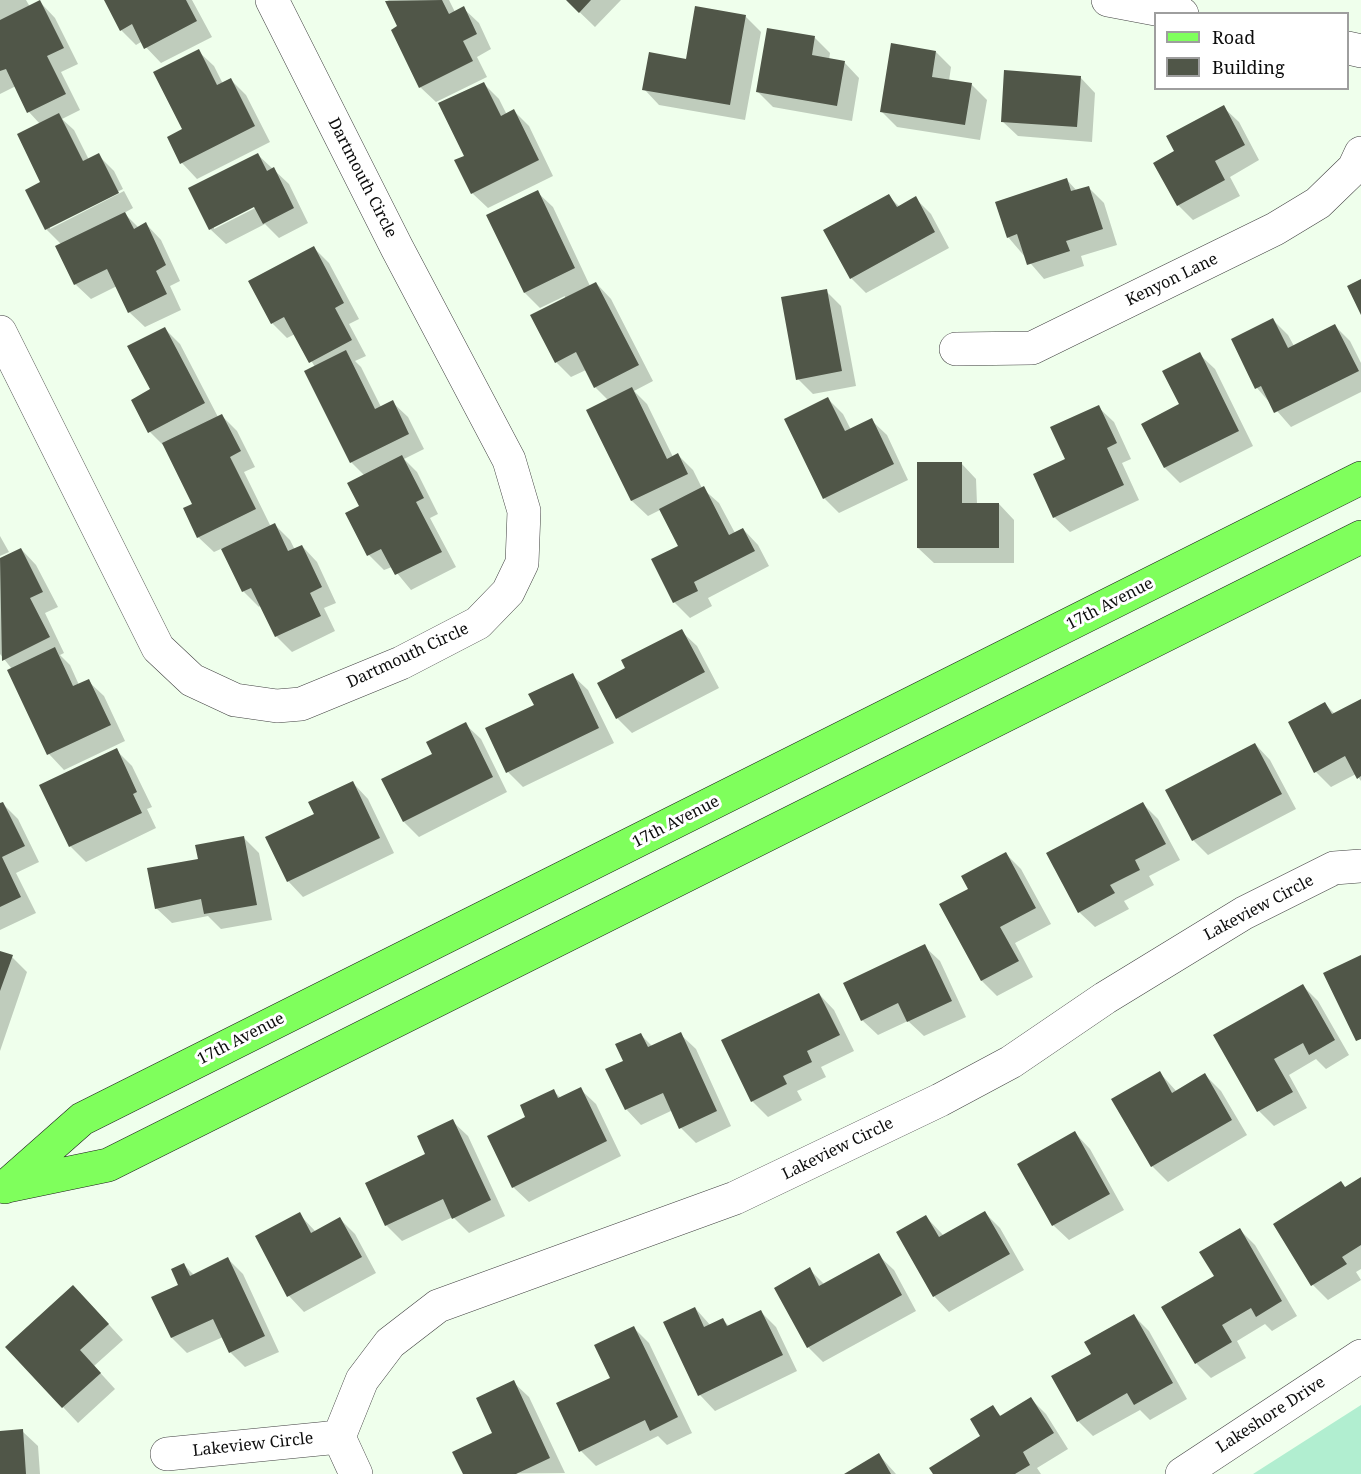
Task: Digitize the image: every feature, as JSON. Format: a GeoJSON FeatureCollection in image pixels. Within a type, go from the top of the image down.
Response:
{"type":"FeatureCollection","features":[{"type":"Feature","properties":{"kind":"main road","name":"17th Avenue"},"geometry":{"type":"LineString","coordinates":[[3,1188],[82,1119],[1361,478]]}},
{"type":"Feature","properties":{"kind":"main road","name":"17th Avenue"},"geometry":{"type":"LineString","coordinates":[[3,1188],[108,1164],[1361,537]]}},
{"type":"Feature","properties":{"kind":"street","name":"Dartmouth Circle"},"geometry":{"type":"LineString","coordinates":[[0,332],[158,648],[192,680],[235,699],[277,706],[301,704],[401,663],[478,623],[508,592],[522,563],[524,511],[509,460],[397,248],[272,0]]}},
{"type":"Feature","properties":{"kind":"street"},"geometry":{"type":"LineString","coordinates":[[1108,0],[1171,12]]}},
{"type":"Feature","properties":{"kind":"street","name":"Kenyon Lane"},"geometry":{"type":"LineString","coordinates":[[956,349],[1032,348],[1284,224],[1318,203],[1354,168],[1361,153]]}},
{"type":"Feature","properties":{"kind":"street","name":"Lakeview Circle"},"geometry":{"type":"LineString","coordinates":[[167,1454],[339,1437],[362,1380],[390,1343],[438,1306],[746,1193],[940,1100],[1011,1062],[1105,998],[1244,913],[1334,868],[1361,866]]}},
{"type":"Feature","properties":{"kind":"street","name":"Lakeshore Drive"},"geometry":{"type":"LineString","coordinates":[[1182,1474],[1361,1356]]}},
{"type":"Feature","properties":{"kind":"street"},"geometry":{"type":"LineString","coordinates":[[339,1437],[356,1474]]}},
{"type":"Feature","properties":{"kind":"green space"},"geometry":{"type":"Polygon","coordinates":[[[1361,1405],[1361,1474],[1253,1474],[1361,1405]]]}},
{"type":"Feature","properties":{"kind":"building"},"geometry":{"type":"Polygon","coordinates":[[[40,0],[64,48],[47,56],[66,94],[27,113],[6,69],[0,71],[0,20],[40,0]]]}},
{"type":"Feature","properties":{"kind":"building"},"geometry":{"type":"Polygon","coordinates":[[[104,0],[186,0],[197,21],[144,49],[132,24],[120,31],[104,0]]]}},
{"type":"Feature","properties":{"kind":"building"},"geometry":{"type":"Polygon","coordinates":[[[442,0],[449,14],[464,6],[477,34],[463,41],[473,61],[419,88],[391,30],[397,26],[385,1],[442,0]]]}},
{"type":"Feature","properties":{"kind":"building"},"geometry":{"type":"Polygon","coordinates":[[[566,0],[591,0],[579,13],[566,0]]]}},
{"type":"Feature","properties":{"kind":"building"},"geometry":{"type":"Polygon","coordinates":[[[695,6],[746,15],[730,105],[642,90],[649,52],[686,59],[695,6]]]}},
{"type":"Feature","properties":{"kind":"building"},"geometry":{"type":"Polygon","coordinates":[[[767,28],[815,36],[812,55],[845,61],[837,106],[756,92],[767,28]]]}},
{"type":"Feature","properties":{"kind":"building"},"geometry":{"type":"Polygon","coordinates":[[[891,43],[936,51],[932,77],[972,83],[965,125],[880,112],[891,43]]]}},
{"type":"Feature","properties":{"kind":"building"},"geometry":{"type":"Polygon","coordinates":[[[199,49],[217,85],[231,78],[255,126],[180,164],[167,137],[182,129],[153,72],[199,49]]]}},
{"type":"Feature","properties":{"kind":"building"},"geometry":{"type":"Polygon","coordinates":[[[1004,70],[1081,76],[1077,127],[1001,122],[1004,70]]]}},
{"type":"Feature","properties":{"kind":"building"},"geometry":{"type":"Polygon","coordinates":[[[484,82],[501,116],[514,109],[539,160],[471,194],[454,160],[464,156],[438,103],[484,82]]]}},
{"type":"Feature","properties":{"kind":"building"},"geometry":{"type":"Polygon","coordinates":[[[1224,105],[1245,145],[1215,161],[1225,180],[1177,206],[1153,163],[1174,151],[1166,136],[1224,105]]]}},
{"type":"Feature","properties":{"kind":"building"},"geometry":{"type":"Polygon","coordinates":[[[59,113],[83,161],[99,153],[119,193],[45,230],[25,190],[40,182],[17,134],[59,113]]]}},
{"type":"Feature","properties":{"kind":"building"},"geometry":{"type":"Polygon","coordinates":[[[258,153],[267,171],[274,167],[294,208],[263,224],[254,207],[209,230],[188,188],[258,153]]]}},
{"type":"Feature","properties":{"kind":"building"},"geometry":{"type":"Polygon","coordinates":[[[1067,178],[1071,191],[1089,186],[1103,229],[1066,241],[1070,251],[1027,265],[1017,234],[1007,238],[995,202],[1067,178]]]}},
{"type":"Feature","properties":{"kind":"building"},"geometry":{"type":"Polygon","coordinates":[[[538,190],[575,268],[524,293],[486,215],[538,190]]]}},
{"type":"Feature","properties":{"kind":"building"},"geometry":{"type":"Polygon","coordinates":[[[889,194],[897,207],[916,196],[935,232],[850,279],[823,230],[889,194]]]}},
{"type":"Feature","properties":{"kind":"building"},"geometry":{"type":"Polygon","coordinates":[[[125,212],[134,229],[146,222],[166,265],[156,271],[167,294],[128,313],[107,269],[74,285],[55,246],[125,212]]]}},
{"type":"Feature","properties":{"kind":"building"},"geometry":{"type":"Polygon","coordinates":[[[314,246],[344,303],[335,308],[352,340],[309,363],[284,317],[271,324],[248,281],[314,246]]]}},
{"type":"Feature","properties":{"kind":"building"},"geometry":{"type":"Polygon","coordinates":[[[1361,279],[1361,315],[1347,286],[1361,279]]]}},
{"type":"Feature","properties":{"kind":"building"},"geometry":{"type":"Polygon","coordinates":[[[596,282],[639,365],[594,388],[576,352],[555,363],[530,315],[596,282]]]}},
{"type":"Feature","properties":{"kind":"building"},"geometry":{"type":"Polygon","coordinates":[[[827,289],[842,371],[796,380],[781,297],[827,289]]]}},
{"type":"Feature","properties":{"kind":"building"},"geometry":{"type":"Polygon","coordinates":[[[1273,318],[1288,348],[1335,324],[1359,371],[1274,413],[1261,386],[1255,389],[1231,339],[1273,318]]]}},
{"type":"Feature","properties":{"kind":"building"},"geometry":{"type":"Polygon","coordinates":[[[165,327],[205,403],[148,433],[131,400],[150,389],[127,346],[165,327]]]}},
{"type":"Feature","properties":{"kind":"building"},"geometry":{"type":"Polygon","coordinates":[[[346,350],[375,409],[393,400],[409,434],[350,463],[304,371],[346,350]]]}},
{"type":"Feature","properties":{"kind":"building"},"geometry":{"type":"Polygon","coordinates":[[[1200,352],[1239,431],[1164,468],[1141,424],[1179,404],[1162,371],[1200,352]]]}},
{"type":"Feature","properties":{"kind":"building"},"geometry":{"type":"Polygon","coordinates":[[[632,387],[667,459],[678,453],[688,474],[631,501],[586,410],[632,387]]]}},
{"type":"Feature","properties":{"kind":"building"},"geometry":{"type":"Polygon","coordinates":[[[828,397],[845,431],[872,418],[894,464],[823,499],[784,419],[828,397]]]}},
{"type":"Feature","properties":{"kind":"building"},"geometry":{"type":"Polygon","coordinates":[[[1099,405],[1117,443],[1107,448],[1124,485],[1053,518],[1033,474],[1065,459],[1050,427],[1099,405]]]}},
{"type":"Feature","properties":{"kind":"building"},"geometry":{"type":"Polygon","coordinates":[[[222,414],[241,451],[230,457],[256,509],[197,538],[183,508],[192,504],[162,443],[222,414]]]}},
{"type":"Feature","properties":{"kind":"building"},"geometry":{"type":"Polygon","coordinates":[[[402,455],[424,498],[416,502],[442,552],[395,575],[381,549],[367,556],[345,513],[359,506],[347,483],[402,455]]]}},
{"type":"Feature","properties":{"kind":"building"},"geometry":{"type":"Polygon","coordinates":[[[917,462],[962,462],[962,503],[999,503],[999,548],[917,548],[917,462]]]}},
{"type":"Feature","properties":{"kind":"building"},"geometry":{"type":"Polygon","coordinates":[[[704,486],[729,535],[743,528],[755,551],[694,582],[698,591],[673,603],[651,559],[678,546],[659,509],[704,486]]]}},
{"type":"Feature","properties":{"kind":"building"},"geometry":{"type":"Polygon","coordinates":[[[275,523],[288,551],[302,545],[322,587],[310,593],[321,616],[275,637],[251,588],[242,592],[221,549],[275,523]]]}},
{"type":"Feature","properties":{"kind":"building"},"geometry":{"type":"Polygon","coordinates":[[[21,548],[43,592],[30,598],[50,637],[2,661],[0,558],[21,548]]]}},
{"type":"Feature","properties":{"kind":"building"},"geometry":{"type":"Polygon","coordinates":[[[682,629],[705,672],[616,719],[597,683],[625,668],[621,660],[682,629]]]}},
{"type":"Feature","properties":{"kind":"building"},"geometry":{"type":"Polygon","coordinates":[[[55,647],[73,686],[89,679],[111,725],[47,755],[7,670],[55,647]]]}},
{"type":"Feature","properties":{"kind":"building"},"geometry":{"type":"Polygon","coordinates":[[[573,673],[599,728],[506,773],[485,728],[534,705],[528,694],[573,673]]]}},
{"type":"Feature","properties":{"kind":"building"},"geometry":{"type":"Polygon","coordinates":[[[1361,699],[1361,776],[1357,779],[1345,756],[1314,773],[1288,722],[1325,702],[1332,714],[1361,699]]]}},
{"type":"Feature","properties":{"kind":"building"},"geometry":{"type":"Polygon","coordinates":[[[466,722],[493,777],[403,822],[381,779],[432,754],[426,742],[466,722]]]}},
{"type":"Feature","properties":{"kind":"building"},"geometry":{"type":"Polygon","coordinates":[[[1255,743],[1282,794],[1192,841],[1165,790],[1255,743]]]}},
{"type":"Feature","properties":{"kind":"building"},"geometry":{"type":"Polygon","coordinates":[[[117,748],[137,792],[133,794],[142,813],[69,847],[39,785],[117,748]]]}},
{"type":"Feature","properties":{"kind":"building"},"geometry":{"type":"Polygon","coordinates":[[[353,781],[380,838],[287,882],[265,837],[314,814],[308,802],[353,781]]]}},
{"type":"Feature","properties":{"kind":"building"},"geometry":{"type":"Polygon","coordinates":[[[3,802],[25,846],[2,857],[21,897],[0,907],[0,803],[3,802]]]}},
{"type":"Feature","properties":{"kind":"building"},"geometry":{"type":"Polygon","coordinates":[[[1143,802],[1166,844],[1135,860],[1140,870],[1110,885],[1115,893],[1078,913],[1046,853],[1143,802]]]}},
{"type":"Feature","properties":{"kind":"building"},"geometry":{"type":"Polygon","coordinates":[[[244,836],[257,905],[204,914],[201,899],[155,909],[147,868],[198,859],[195,845],[244,836]]]}},
{"type":"Feature","properties":{"kind":"building"},"geometry":{"type":"Polygon","coordinates":[[[1006,852],[1036,908],[1000,927],[1019,961],[981,981],[939,904],[968,889],[961,876],[1006,852]]]}},
{"type":"Feature","properties":{"kind":"building"},"geometry":{"type":"Polygon","coordinates":[[[925,944],[952,1001],[907,1022],[898,1003],[861,1021],[843,983],[925,944]]]}},
{"type":"Feature","properties":{"kind":"building"},"geometry":{"type":"Polygon","coordinates":[[[0,951],[13,955],[0,991],[0,951]]]}},
{"type":"Feature","properties":{"kind":"building"},"geometry":{"type":"Polygon","coordinates":[[[1361,955],[1361,1039],[1356,1041],[1323,973],[1361,955]]]}},
{"type":"Feature","properties":{"kind":"building"},"geometry":{"type":"Polygon","coordinates":[[[1303,984],[1335,1040],[1309,1055],[1303,1043],[1274,1059],[1293,1092],[1257,1112],[1213,1035],[1303,984]]]}},
{"type":"Feature","properties":{"kind":"building"},"geometry":{"type":"Polygon","coordinates":[[[819,993],[840,1035],[807,1051],[812,1062],[783,1076],[787,1084],[751,1102],[721,1040],[819,993]]]}},
{"type":"Feature","properties":{"kind":"building"},"geometry":{"type":"Polygon","coordinates":[[[681,1032],[717,1111],[679,1129],[663,1093],[625,1110],[605,1069],[623,1061],[615,1044],[641,1033],[648,1047],[681,1032]]]}},
{"type":"Feature","properties":{"kind":"building"},"geometry":{"type":"Polygon","coordinates":[[[1160,1071],[1172,1093],[1205,1073],[1232,1120],[1151,1167],[1111,1099],[1160,1071]]]}},
{"type":"Feature","properties":{"kind":"building"},"geometry":{"type":"Polygon","coordinates":[[[581,1087],[607,1141],[512,1188],[487,1136],[525,1117],[520,1105],[554,1089],[558,1098],[581,1087]]]}},
{"type":"Feature","properties":{"kind":"building"},"geometry":{"type":"Polygon","coordinates":[[[453,1119],[491,1200],[452,1219],[443,1199],[385,1226],[365,1183],[425,1154],[417,1136],[453,1119]]]}},
{"type":"Feature","properties":{"kind":"building"},"geometry":{"type":"Polygon","coordinates":[[[1075,1131],[1110,1194],[1052,1226],[1017,1164],[1075,1131]]]}},
{"type":"Feature","properties":{"kind":"building"},"geometry":{"type":"Polygon","coordinates":[[[1361,1177],[1361,1245],[1342,1257],[1347,1264],[1311,1286],[1273,1224],[1341,1181],[1345,1187],[1361,1177]]]}},
{"type":"Feature","properties":{"kind":"building"},"geometry":{"type":"Polygon","coordinates":[[[985,1211],[1010,1254],[933,1297],[896,1232],[926,1215],[939,1237],[985,1211]]]}},
{"type":"Feature","properties":{"kind":"building"},"geometry":{"type":"Polygon","coordinates":[[[300,1212],[311,1233],[340,1217],[362,1257],[287,1297],[255,1236],[300,1212]]]}},
{"type":"Feature","properties":{"kind":"building"},"geometry":{"type":"Polygon","coordinates":[[[1240,1228],[1282,1301],[1256,1317],[1251,1308],[1222,1325],[1232,1342],[1195,1364],[1161,1307],[1214,1276],[1199,1252],[1240,1228]]]}},
{"type":"Feature","properties":{"kind":"building"},"geometry":{"type":"Polygon","coordinates":[[[879,1253],[902,1295],[807,1348],[774,1288],[810,1267],[819,1286],[879,1253]]]}},
{"type":"Feature","properties":{"kind":"building"},"geometry":{"type":"Polygon","coordinates":[[[228,1257],[265,1336],[229,1353],[213,1319],[171,1338],[151,1297],[178,1285],[171,1269],[184,1263],[190,1276],[228,1257]]]}},
{"type":"Feature","properties":{"kind":"building"},"geometry":{"type":"Polygon","coordinates":[[[73,1285],[109,1324],[80,1350],[101,1373],[62,1408],[5,1347],[73,1285]]]}},
{"type":"Feature","properties":{"kind":"building"},"geometry":{"type":"Polygon","coordinates":[[[695,1307],[704,1327],[723,1318],[727,1326],[761,1310],[783,1355],[698,1396],[663,1322],[695,1307]]]}},
{"type":"Feature","properties":{"kind":"building"},"geometry":{"type":"Polygon","coordinates":[[[1134,1314],[1173,1383],[1134,1405],[1127,1393],[1077,1422],[1051,1376],[1091,1354],[1084,1342],[1134,1314]]]}},
{"type":"Feature","properties":{"kind":"building"},"geometry":{"type":"Polygon","coordinates":[[[634,1326],[678,1417],[650,1431],[645,1420],[579,1452],[556,1403],[610,1378],[594,1345],[634,1326]]]}},
{"type":"Feature","properties":{"kind":"building"},"geometry":{"type":"Polygon","coordinates":[[[514,1380],[550,1458],[516,1474],[463,1474],[452,1452],[492,1433],[476,1398],[514,1380]]]}},
{"type":"Feature","properties":{"kind":"building"},"geometry":{"type":"Polygon","coordinates":[[[1031,1397],[1054,1433],[1023,1452],[1030,1465],[1015,1474],[933,1474],[929,1468],[980,1436],[970,1419],[993,1405],[1000,1416],[1031,1397]]]}},
{"type":"Feature","properties":{"kind":"building"},"geometry":{"type":"Polygon","coordinates":[[[23,1429],[26,1474],[0,1474],[0,1431],[23,1429]]]}},
{"type":"Feature","properties":{"kind":"building"},"geometry":{"type":"Polygon","coordinates":[[[879,1453],[891,1474],[844,1474],[879,1453]]]}}]}
